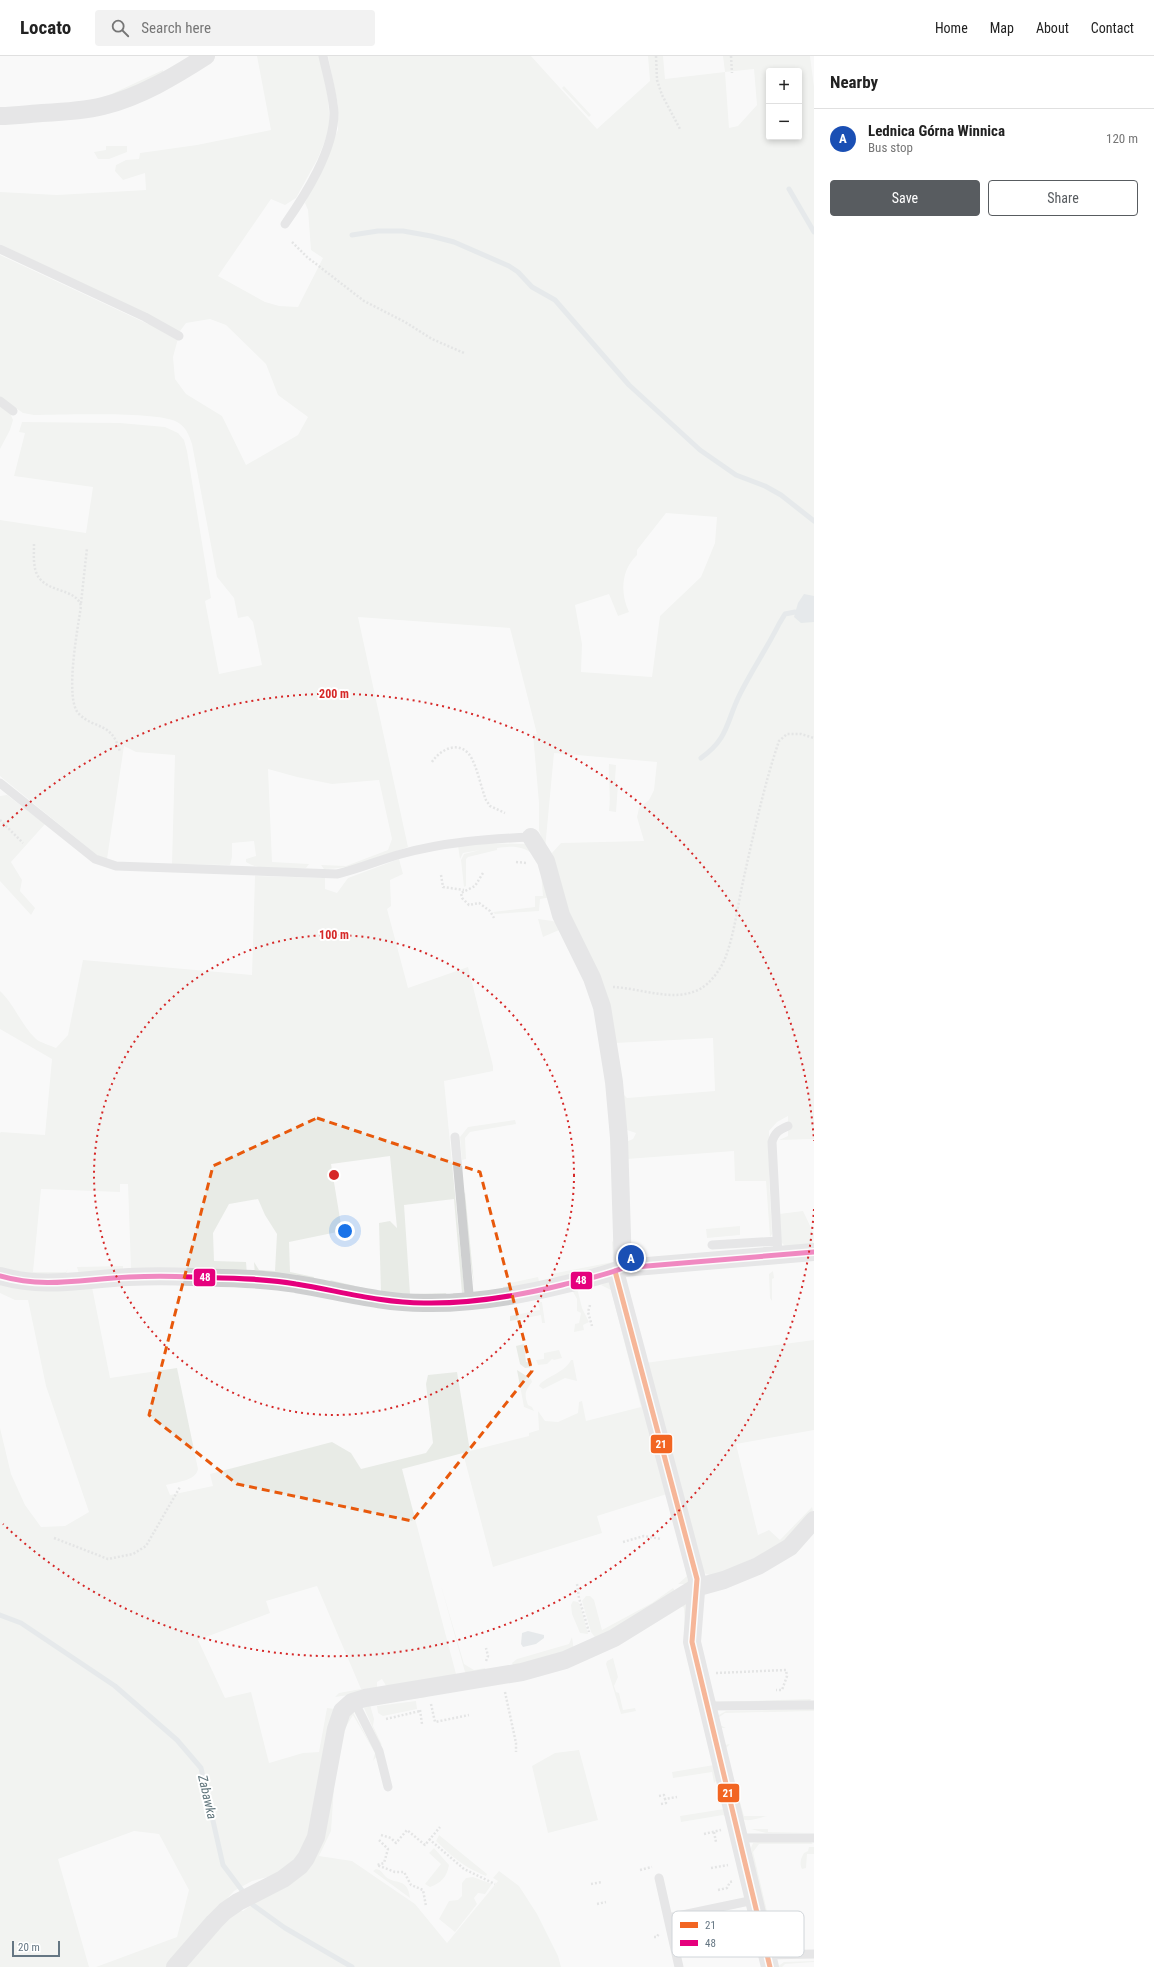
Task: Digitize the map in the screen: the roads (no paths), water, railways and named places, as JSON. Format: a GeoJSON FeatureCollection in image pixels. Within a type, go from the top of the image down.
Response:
{"type":"FeatureCollection","features":[{"type":"Feature","properties":{"kind":"street"},"geometry":{"type":"LineString","coordinates":[[0,116],[80,111],[103,106],[130,97],[153,86],[183,71],[206,56]]}},
{"type":"Feature","properties":{"kind":"street"},"geometry":{"type":"LineString","coordinates":[[531,837],[546,861],[561,915],[597,991],[605,1022],[619,1138],[619,1269],[693,1564],[696,1579],[692,1642],[757,1911]]}},
{"type":"Feature","properties":{"kind":"street"},"geometry":{"type":"LineString","coordinates":[[0,1276],[23,1282],[44,1284],[129,1277],[192,1277],[268,1281],[295,1284],[378,1299],[424,1304],[476,1301],[545,1289],[619,1269],[740,1251],[777,1248],[814,1252]]}},
{"type":"Feature","properties":{"kind":"street"},"geometry":{"type":"LineString","coordinates":[[175,1967],[214,1922],[238,1902],[291,1873],[306,1858],[316,1837],[336,1729],[342,1711],[352,1702],[522,1672],[565,1660],[614,1638],[695,1588],[724,1580],[758,1566],[790,1547],[814,1520]]}},
{"type":"Feature","properties":{"kind":"lane"},"geometry":{"type":"LineString","coordinates":[[285,224],[301,202],[324,155],[332,128],[333,102],[323,56]]}},
{"type":"Feature","properties":{"kind":"lane"},"geometry":{"type":"LineString","coordinates":[[0,249],[145,317],[179,336]]}},
{"type":"Feature","properties":{"kind":"lane"},"geometry":{"type":"LineString","coordinates":[[0,401],[13,411]]}},
{"type":"Feature","properties":{"kind":"lane"},"geometry":{"type":"LineString","coordinates":[[0,783],[95,859],[116,866],[337,874],[358,869],[400,854],[457,842],[531,837]]}},
{"type":"Feature","properties":{"kind":"lane"},"geometry":{"type":"LineString","coordinates":[[777,1248],[772,1142],[774,1134],[788,1126]]}},
{"type":"Feature","properties":{"kind":"lane"},"geometry":{"type":"LineString","coordinates":[[455,1137],[469,1294],[476,1301]]}},
{"type":"Feature","properties":{"kind":"lane"},"geometry":{"type":"LineString","coordinates":[[712,1245],[740,1251]]}},
{"type":"Feature","properties":{"kind":"lane"},"geometry":{"type":"LineString","coordinates":[[358,1700],[358,1709],[379,1751],[388,1787]]}},
{"type":"Feature","properties":{"kind":"lane"},"geometry":{"type":"LineString","coordinates":[[707,1706],[814,1705]]}},
{"type":"Feature","properties":{"kind":"lane"},"geometry":{"type":"LineString","coordinates":[[740,1838],[814,1838]]}},
{"type":"Feature","properties":{"kind":"lane"},"geometry":{"type":"LineString","coordinates":[[659,1878],[672,1936]]}},
{"type":"Feature","properties":{"kind":"lane"},"geometry":{"type":"LineString","coordinates":[[701,1911],[754,1900]]}},
{"type":"Feature","properties":{"kind":"lane"},"geometry":{"type":"LineString","coordinates":[[668,1918],[672,1917]]}},
{"type":"Feature","properties":{"kind":"lane"},"geometry":{"type":"LineString","coordinates":[[804,1956],[814,1954]]}},
{"type":"Feature","properties":{"kind":"lane"},"geometry":{"type":"LineString","coordinates":[[677,1957],[679,1967]]}},
{"type":"Feature","properties":{"kind":"lane"},"geometry":{"type":"LineString","coordinates":[[768,1961],[794,1957]]}},
{"type":"Feature","properties":{"kind":"waterway"},"geometry":{"type":"LineString","coordinates":[[789,189],[814,232]]}},
{"type":"Feature","properties":{"kind":"waterway"},"geometry":{"type":"LineString","coordinates":[[352,235],[378,231],[403,231],[431,236],[454,242],[509,266],[518,272],[532,287],[555,300],[629,385],[700,450],[736,475],[765,486],[781,495],[814,521]]}},
{"type":"Feature","properties":{"kind":"waterway"},"geometry":{"type":"LineString","coordinates":[[701,758],[717,744],[722,736],[735,704],[749,676],[785,614],[795,612]]}},
{"type":"Feature","properties":{"kind":"waterway","name":"Zabawka"},"geometry":{"type":"LineString","coordinates":[[0,1615],[21,1623],[115,1686],[177,1740],[201,1768],[223,1865],[253,1905],[285,1928],[352,1967]]}},
{"type":"Feature","properties":{"kind":"place","name":"Lednica Górna Winnica"},"geometry":{"type":"Point","coordinates":[631,1258]}}]}
